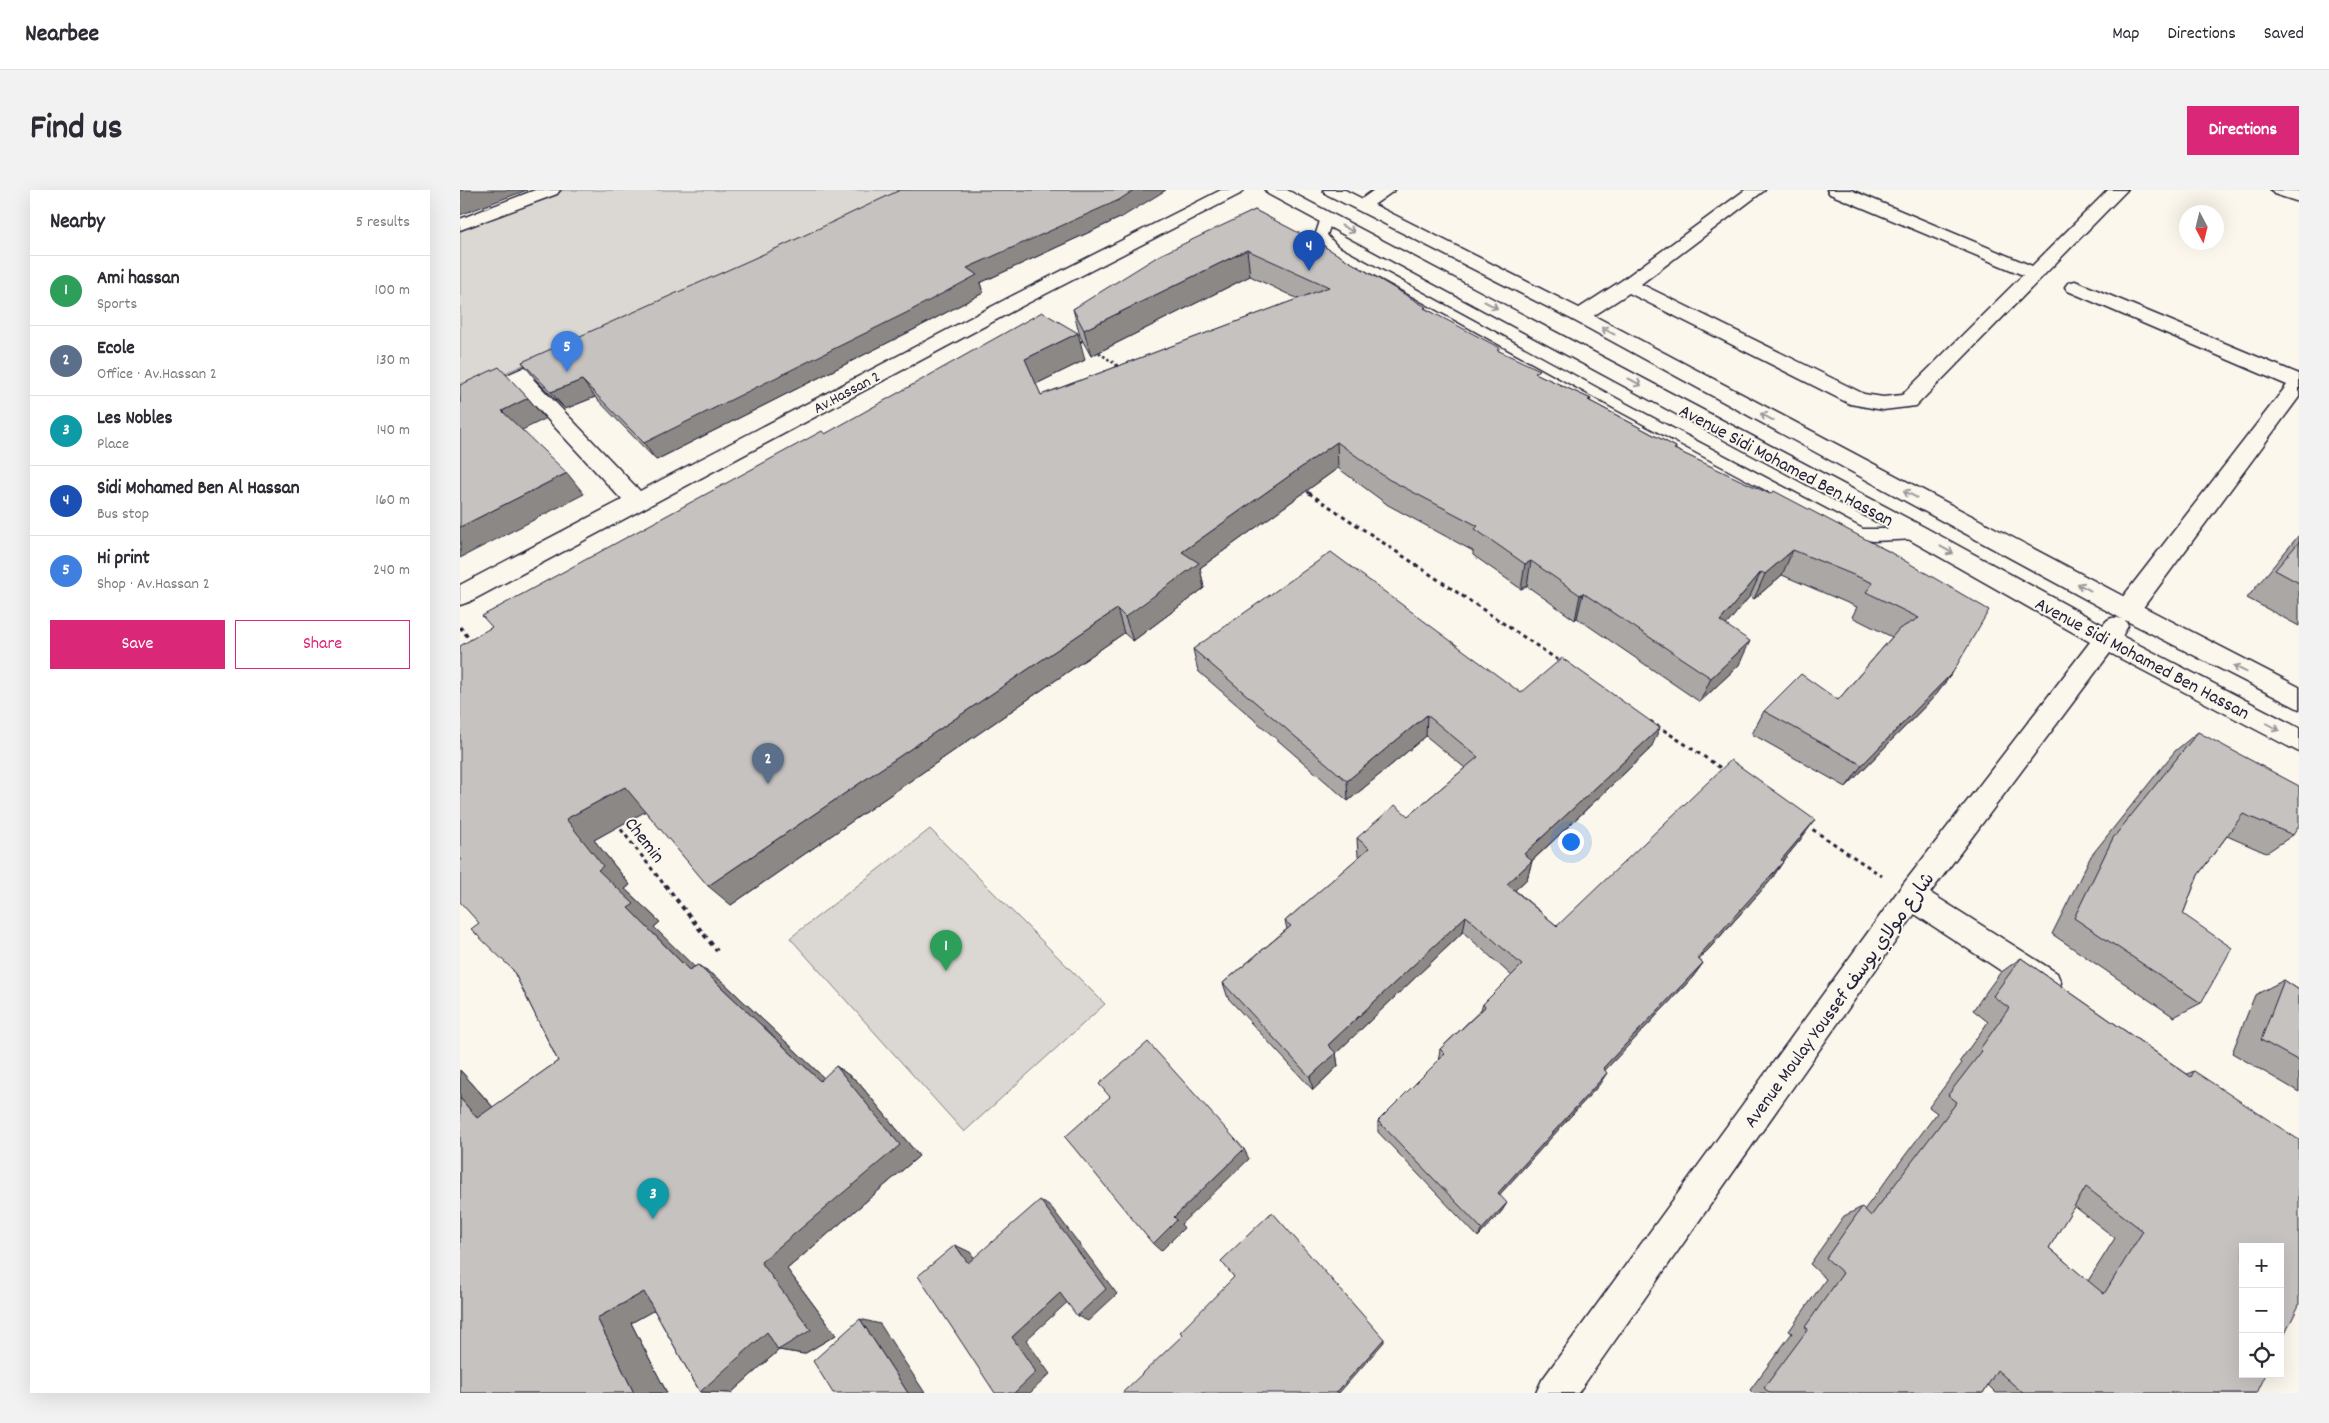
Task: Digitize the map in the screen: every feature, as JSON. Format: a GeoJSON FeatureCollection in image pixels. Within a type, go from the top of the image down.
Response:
{"type":"FeatureCollection","features":[{"type":"Feature","properties":{"kind":"street"},"geometry":{"type":"LineString","coordinates":[[460,225],[550,190]]}},
{"type":"Feature","properties":{"kind":"street","name":"Av.Hassan 2"},"geometry":{"type":"LineString","coordinates":[[460,596],[1019,300],[1234,190]]}},
{"type":"Feature","properties":{"kind":"street","name":"Avenue Sidi Mohamed Ben Hassan"},"geometry":{"type":"LineString","coordinates":[[1274,190],[1918,534],[2106,640],[2299,741]]}},
{"type":"Feature","properties":{"kind":"street","name":"Avenue Sidi Mohamed Ben Hassan"},"geometry":{"type":"LineString","coordinates":[[1332,190],[1580,316],[2127,610],[2299,699]]}},
{"type":"Feature","properties":{"kind":"street"},"geometry":{"type":"LineString","coordinates":[[1362,205],[1386,190]]}},
{"type":"Feature","properties":{"kind":"street"},"geometry":{"type":"LineString","coordinates":[[1580,316],[1628,285],[1756,190]]}},
{"type":"Feature","properties":{"kind":"street"},"geometry":{"type":"LineString","coordinates":[[1836,190],[2036,274]]}},
{"type":"Feature","properties":{"kind":"street"},"geometry":{"type":"LineString","coordinates":[[2280,190],[2299,197]]}},
{"type":"Feature","properties":{"kind":"street"},"geometry":{"type":"LineString","coordinates":[[1628,285],[1857,399],[1874,404],[1894,405],[1910,401],[2036,274],[2110,192]]}},
{"type":"Feature","properties":{"kind":"street"},"geometry":{"type":"LineString","coordinates":[[2076,287],[2299,383]]}},
{"type":"Feature","properties":{"kind":"street"},"geometry":{"type":"LineString","coordinates":[[460,404],[583,349]]}},
{"type":"Feature","properties":{"kind":"street"},"geometry":{"type":"LineString","coordinates":[[520,377],[637,502]]}},
{"type":"Feature","properties":{"kind":"street","name":"Avenue Moulay Youssef شارع مولاي يوسف"},"geometry":{"type":"LineString","coordinates":[[1555,1393],[1911,896],[2299,383]]}},
{"type":"Feature","properties":{"kind":"street"},"geometry":{"type":"LineString","coordinates":[[1911,896],[2068,998]]}},
{"type":"Feature","properties":{"kind":"lane"},"geometry":{"type":"LineString","coordinates":[[1327,218],[1321,231],[1322,236],[1333,248],[1724,462],[1860,534],[1873,536],[1918,534]]}},
{"type":"Feature","properties":{"kind":"path"},"geometry":{"type":"LineString","coordinates":[[1068,333],[1126,371]]}},
{"type":"Feature","properties":{"kind":"path"},"geometry":{"type":"LineString","coordinates":[[1300,487],[1564,664]]}},
{"type":"Feature","properties":{"kind":"path"},"geometry":{"type":"LineString","coordinates":[[460,627],[478,650]]}},
{"type":"Feature","properties":{"kind":"path"},"geometry":{"type":"LineString","coordinates":[[1647,719],[1730,774]]}},
{"type":"Feature","properties":{"kind":"path","name":"Chemin"},"geometry":{"type":"LineString","coordinates":[[613,820],[717,951]]}},
{"type":"Feature","properties":{"kind":"path"},"geometry":{"type":"LineString","coordinates":[[1804,824],[1911,896]]}},
{"type":"Feature","properties":{"kind":"shaded area"},"geometry":{"type":"Polygon","coordinates":[[[564,190],[912,190],[886,205],[460,393],[460,231],[564,190]]]}},
{"type":"Feature","properties":{"kind":"shaded area"},"geometry":{"type":"Polygon","coordinates":[[[930,829],[1105,1004],[964,1132],[790,938],[930,829]]]}},
{"type":"Feature","properties":{"kind":"building"},"geometry":{"type":"Polygon","coordinates":[[[900,190],[1134,190],[1119,200],[967,268],[977,275],[906,313],[644,443],[582,380],[551,392],[522,362],[786,244],[900,190]]]}},
{"type":"Feature","properties":{"kind":"building"},"geometry":{"type":"Polygon","coordinates":[[[1255,210],[1320,244],[1426,307],[1424,308],[1500,348],[1497,350],[1540,370],[1535,373],[1591,399],[1588,400],[1676,447],[1674,449],[1770,494],[1774,491],[1888,551],[1989,610],[1953,672],[1862,765],[1764,711],[1801,674],[1838,700],[1899,629],[1919,618],[1866,592],[1873,583],[1793,550],[1765,574],[1761,572],[1720,621],[1750,641],[1711,678],[1583,593],[1580,595],[1531,561],[1525,564],[1475,529],[1478,526],[1388,479],[1337,442],[1182,552],[1199,563],[1125,617],[1117,609],[708,886],[625,787],[566,819],[603,866],[598,870],[634,904],[628,908],[689,970],[698,965],[820,1081],[836,1066],[900,1145],[761,1262],[811,1330],[778,1350],[767,1332],[700,1392],[644,1292],[597,1318],[634,1393],[460,1393],[460,1098],[477,1118],[558,1061],[513,970],[471,929],[479,923],[460,902],[460,646],[492,627],[482,616],[822,431],[825,434],[1042,312],[1078,333],[1025,359],[1041,395],[1329,287],[1247,250],[1084,330],[1073,309],[1160,255],[1255,210]]]}},
{"type":"Feature","properties":{"kind":"building"},"geometry":{"type":"Polygon","coordinates":[[[499,367],[528,398],[502,411],[567,473],[460,527],[460,385],[499,367]]]}},
{"type":"Feature","properties":{"kind":"building"},"geometry":{"type":"Polygon","coordinates":[[[2299,542],[2299,583],[2275,570],[2299,542]]]}},
{"type":"Feature","properties":{"kind":"building"},"geometry":{"type":"Polygon","coordinates":[[[1331,552],[1521,693],[1562,658],[1660,728],[1524,854],[1532,861],[1507,884],[1557,926],[1731,760],[1815,820],[1781,860],[1783,862],[1697,958],[1703,963],[1603,1068],[1607,1073],[1498,1193],[1507,1203],[1482,1229],[1378,1121],[1445,1054],[1440,1049],[1485,1007],[1483,1004],[1522,965],[1466,916],[1328,1045],[1336,1053],[1310,1077],[1223,983],[1291,926],[1285,921],[1369,848],[1357,838],[1395,805],[1408,816],[1478,757],[1427,715],[1347,781],[1193,649],[1331,552]]]}},
{"type":"Feature","properties":{"kind":"building"},"geometry":{"type":"Polygon","coordinates":[[[2198,732],[2299,786],[2299,826],[2293,835],[2243,814],[2198,875],[2183,914],[2232,948],[2201,1003],[2074,918],[2113,838],[2198,732]]]}},
{"type":"Feature","properties":{"kind":"building"},"geometry":{"type":"Polygon","coordinates":[[[2021,958],[2191,1077],[2194,1071],[2299,1140],[2299,1305],[2284,1336],[2284,1243],[2239,1243],[2239,1378],[2264,1378],[2257,1393],[2023,1393],[1997,1370],[1983,1393],[1770,1393],[1764,1388],[1808,1329],[1805,1327],[1843,1273],[1826,1258],[1862,1207],[1871,1216],[1957,1102],[1948,1095],[1982,1051],[1980,1049],[2009,1008],[1993,996],[2021,958]],[[2086,1187],[2049,1248],[2104,1294],[2143,1231],[2086,1187]]]}},
{"type":"Feature","properties":{"kind":"building"},"geometry":{"type":"Polygon","coordinates":[[[2284,980],[2299,990],[2299,1061],[2261,1040],[2284,980]]]}},
{"type":"Feature","properties":{"kind":"building"},"geometry":{"type":"Polygon","coordinates":[[[1148,1042],[1244,1149],[1174,1217],[1177,1220],[1153,1244],[1065,1137],[1110,1097],[1099,1084],[1148,1042]]]}},
{"type":"Feature","properties":{"kind":"building"},"geometry":{"type":"Polygon","coordinates":[[[1040,1200],[1106,1289],[1077,1316],[1060,1293],[1012,1337],[1036,1372],[1014,1393],[995,1393],[918,1276],[955,1245],[968,1263],[1040,1200]]]}},
{"type":"Feature","properties":{"kind":"building"},"geometry":{"type":"Polygon","coordinates":[[[1272,1212],[1384,1339],[1336,1393],[1122,1393],[1183,1335],[1180,1332],[1234,1277],[1221,1261],[1272,1212]]]}},
{"type":"Feature","properties":{"kind":"building"},"geometry":{"type":"Polygon","coordinates":[[[860,1319],[908,1393],[833,1393],[813,1361],[860,1319]]]}},
{"type":"Feature","properties":{"kind":"place","name":"Sidi Mohamed Ben Al Hassan"},"geometry":{"type":"Point","coordinates":[1309,271]}},
{"type":"Feature","properties":{"kind":"place","name":"Hi print"},"geometry":{"type":"Point","coordinates":[567,372]}},
{"type":"Feature","properties":{"kind":"place","name":"Ecole"},"geometry":{"type":"Point","coordinates":[768,784]}},
{"type":"Feature","properties":{"kind":"place","name":"Ami hassan"},"geometry":{"type":"Point","coordinates":[946,971]}},
{"type":"Feature","properties":{"kind":"place","name":"Les Nobles"},"geometry":{"type":"Point","coordinates":[653,1219]}}]}
